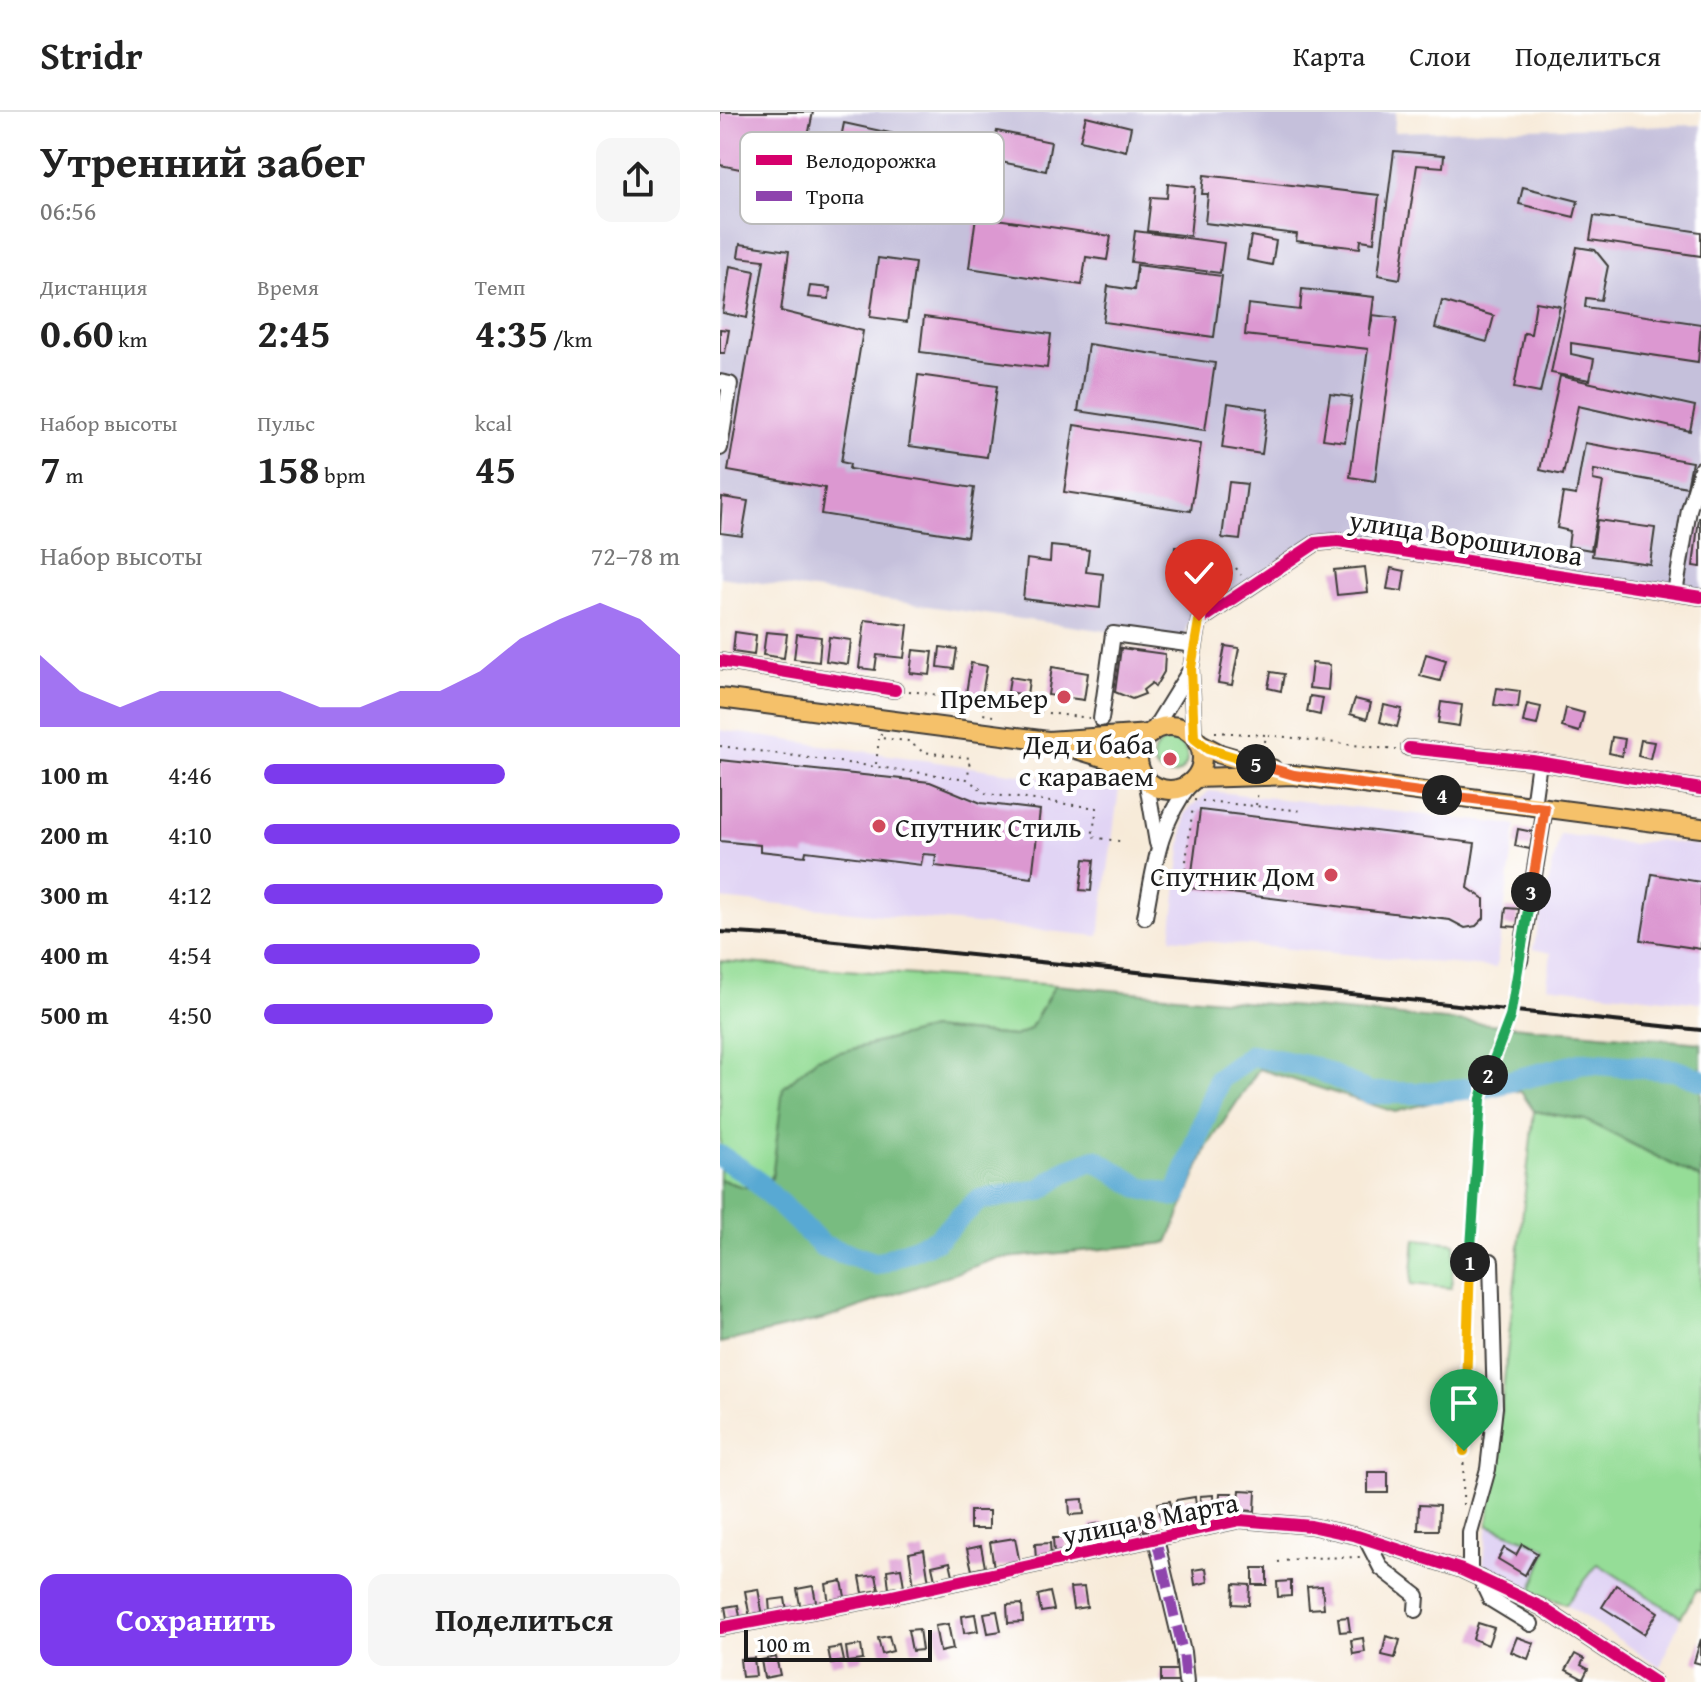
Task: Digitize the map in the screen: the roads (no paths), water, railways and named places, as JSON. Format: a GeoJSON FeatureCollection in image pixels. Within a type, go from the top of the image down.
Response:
{"type":"FeatureCollection","features":[{"type":"Feature","properties":{"kind":"main road"},"geometry":{"type":"LineString","coordinates":[[720,698],[1048,741],[1109,759],[1166,790],[1193,781],[1261,771],[1701,828]]}},
{"type":"Feature","properties":{"kind":"main road"},"geometry":{"type":"LineString","coordinates":[[1048,741],[1151,733],[1174,727],[1201,737],[1220,754],[1261,771]]}},
{"type":"Feature","properties":{"kind":"main road"},"geometry":{"type":"LineString","coordinates":[[1146,778],[1138,757],[1142,744],[1151,733]]}},
{"type":"Feature","properties":{"kind":"main road"},"geometry":{"type":"LineString","coordinates":[[1193,781],[1202,761],[1201,737]]}},
{"type":"Feature","properties":{"kind":"street"},"geometry":{"type":"LineString","coordinates":[[720,382],[730,384],[720,448]]}},
{"type":"Feature","properties":{"kind":"street"},"geometry":{"type":"LineString","coordinates":[[1675,593],[1689,510],[1701,469]]}},
{"type":"Feature","properties":{"kind":"street","name":"улица Ворошилова"},"geometry":{"type":"LineString","coordinates":[[1191,668],[1199,621],[1300,552],[1330,541],[1701,597]]}},
{"type":"Feature","properties":{"kind":"street"},"geometry":{"type":"LineString","coordinates":[[1101,719],[1113,634],[1194,645]]}},
{"type":"Feature","properties":{"kind":"street"},"geometry":{"type":"LineString","coordinates":[[720,661],[895,690]]}},
{"type":"Feature","properties":{"kind":"street"},"geometry":{"type":"LineString","coordinates":[[1151,733],[1181,690],[1191,668]]}},
{"type":"Feature","properties":{"kind":"street"},"geometry":{"type":"LineString","coordinates":[[1191,668],[1201,737]]}},
{"type":"Feature","properties":{"kind":"street"},"geometry":{"type":"LineString","coordinates":[[1409,748],[1539,762],[1701,789]]}},
{"type":"Feature","properties":{"kind":"street"},"geometry":{"type":"LineString","coordinates":[[1520,961],[1539,807],[1539,762]]}},
{"type":"Feature","properties":{"kind":"street"},"geometry":{"type":"LineString","coordinates":[[1146,778],[1158,847]]}},
{"type":"Feature","properties":{"kind":"street"},"geometry":{"type":"LineString","coordinates":[[1145,917],[1158,847],[1170,812],[1193,781]]}},
{"type":"Feature","properties":{"kind":"street"},"geometry":{"type":"LineString","coordinates":[[1491,1261],[1495,1407],[1488,1469],[1470,1533],[1474,1575],[1490,1599],[1531,1624]]}},
{"type":"Feature","properties":{"kind":"street","name":"улица 8 Марта"},"geometry":{"type":"LineString","coordinates":[[720,1628],[878,1599],[1240,1520],[1311,1526],[1366,1539],[1474,1575],[1541,1607],[1654,1682]]}},
{"type":"Feature","properties":{"kind":"street"},"geometry":{"type":"LineString","coordinates":[[1156,1539],[1183,1652],[1186,1682]]}},
{"type":"Feature","properties":{"kind":"street"},"geometry":{"type":"LineString","coordinates":[[1366,1539],[1381,1568],[1417,1596],[1416,1610]]}},
{"type":"Feature","properties":{"kind":"waterway"},"geometry":{"type":"LineString","coordinates":[[720,1156],[751,1176],[823,1246],[877,1264],[936,1240],[978,1200],[1040,1190],[1068,1170],[1095,1160],[1141,1188],[1176,1196],[1219,1079],[1252,1055],[1316,1068],[1369,1093],[1422,1093],[1486,1087],[1584,1063],[1674,1070],[1701,1080]]}},
{"type":"Feature","properties":{"kind":"railway"},"geometry":{"type":"LineString","coordinates":[[720,932],[787,936],[1701,1030]]}},
{"type":"Feature","properties":{"kind":"place","name":"Премьер"},"geometry":{"type":"Point","coordinates":[1064,697]}},
{"type":"Feature","properties":{"kind":"place","name":"Дед и баба с караваем"},"geometry":{"type":"Point","coordinates":[1170,759]}},
{"type":"Feature","properties":{"kind":"place","name":"Спутник Стиль"},"geometry":{"type":"Point","coordinates":[879,826]}},
{"type":"Feature","properties":{"kind":"place","name":"Спутник Дом"},"geometry":{"type":"Point","coordinates":[1331,875]}}]}
